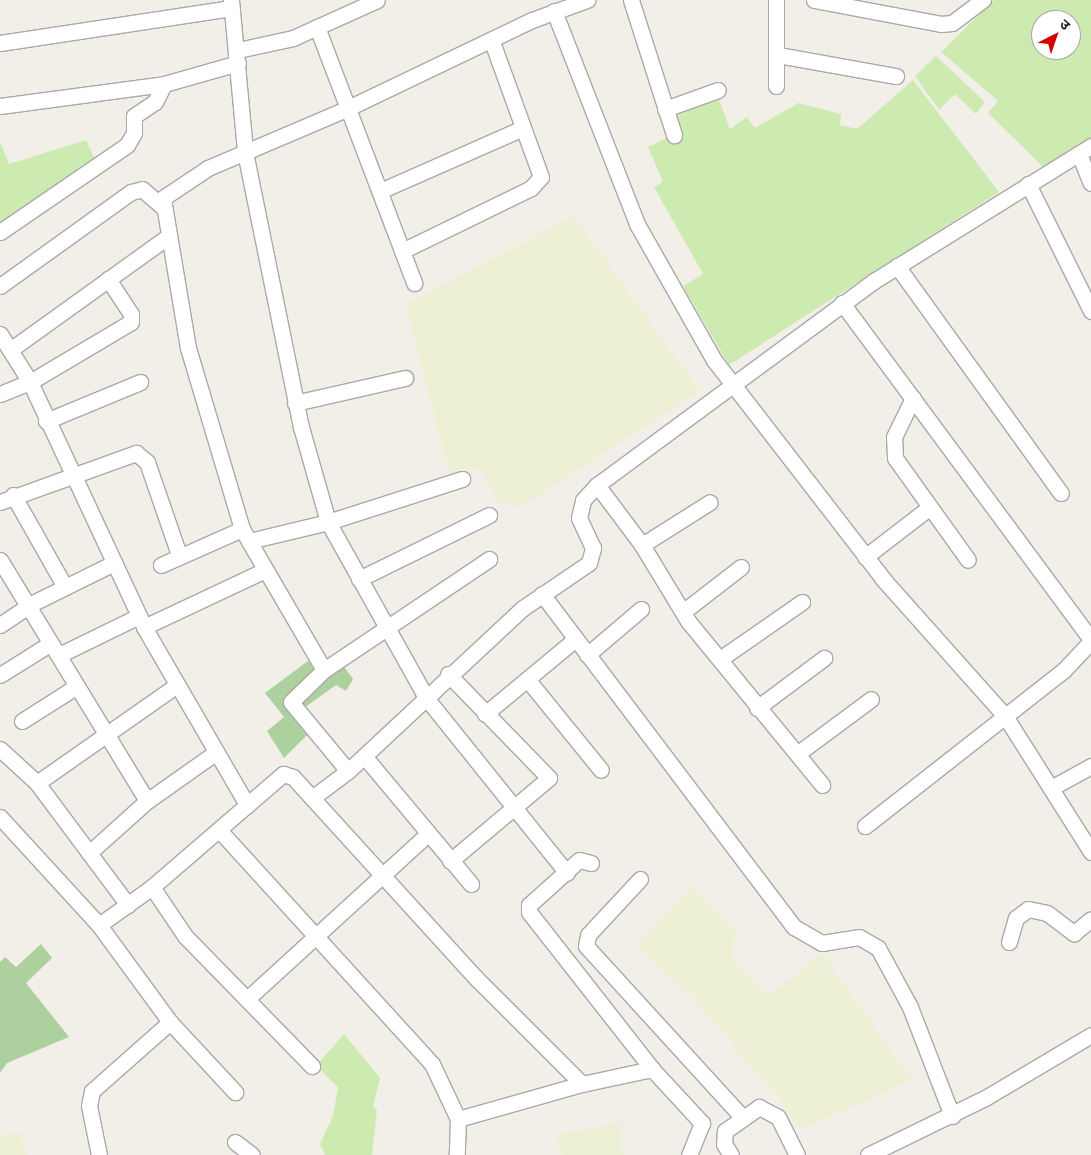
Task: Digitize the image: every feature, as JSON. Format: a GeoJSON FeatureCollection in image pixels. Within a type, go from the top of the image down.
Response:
{"type":"FeatureCollection","features":[{"type":"Feature","properties":{"kind":"street"},"geometry":{"type":"LineString","coordinates":[[0,106],[164,84],[292,38],[376,0]]}},
{"type":"Feature","properties":{"kind":"street"},"geometry":{"type":"LineString","coordinates":[[324,670],[264,570],[246,535],[188,348],[167,237],[163,198],[171,189],[245,152],[346,110],[554,11],[588,0]]}},
{"type":"Feature","properties":{"kind":"street"},"geometry":{"type":"LineString","coordinates":[[631,0],[674,135]]}},
{"type":"Feature","properties":{"kind":"street"},"geometry":{"type":"LineString","coordinates":[[776,0],[778,55],[776,86]]}},
{"type":"Feature","properties":{"kind":"street"},"geometry":{"type":"LineString","coordinates":[[814,0],[942,24],[952,23],[983,0]]}},
{"type":"Feature","properties":{"kind":"street"},"geometry":{"type":"LineString","coordinates":[[0,43],[231,4],[238,56],[245,152],[295,403],[328,522],[387,631],[428,699],[567,873]]}},
{"type":"Feature","properties":{"kind":"street"},"geometry":{"type":"LineString","coordinates":[[554,11],[637,224],[733,388],[865,557],[1005,716],[1091,852]]}},
{"type":"Feature","properties":{"kind":"street"},"geometry":{"type":"LineString","coordinates":[[317,27],[346,110],[380,191],[414,283]]}},
{"type":"Feature","properties":{"kind":"street"},"geometry":{"type":"LineString","coordinates":[[402,251],[536,185],[541,172],[492,42]]}},
{"type":"Feature","properties":{"kind":"street"},"geometry":{"type":"LineString","coordinates":[[778,55],[896,76]]}},
{"type":"Feature","properties":{"kind":"street"},"geometry":{"type":"LineString","coordinates":[[0,232],[127,145],[134,133],[134,116],[155,102],[164,84]]}},
{"type":"Feature","properties":{"kind":"street"},"geometry":{"type":"LineString","coordinates":[[665,110],[718,90]]}},
{"type":"Feature","properties":{"kind":"street"},"geometry":{"type":"LineString","coordinates":[[380,191],[523,128]]}},
{"type":"Feature","properties":{"kind":"street"},"geometry":{"type":"LineString","coordinates":[[312,798],[348,771],[428,699],[448,674],[542,594],[594,556],[579,518],[583,500],[597,485],[733,388],[842,304],[897,266],[1085,150],[1091,182]]}},
{"type":"Feature","properties":{"kind":"street"},"geometry":{"type":"LineString","coordinates":[[1028,184],[1091,311]]}},
{"type":"Feature","properties":{"kind":"street"},"geometry":{"type":"LineString","coordinates":[[0,286],[131,192],[142,189],[163,207]]}},
{"type":"Feature","properties":{"kind":"street"},"geometry":{"type":"LineString","coordinates":[[10,350],[167,237]]}},
{"type":"Feature","properties":{"kind":"street"},"geometry":{"type":"LineString","coordinates":[[897,266],[1061,493]]}},
{"type":"Feature","properties":{"kind":"street"},"geometry":{"type":"LineString","coordinates":[[0,394],[30,382],[131,322],[131,314],[108,279]]}},
{"type":"Feature","properties":{"kind":"street"},"geometry":{"type":"LineString","coordinates":[[842,304],[914,398],[1090,645],[1005,716],[865,826]]}},
{"type":"Feature","properties":{"kind":"street"},"geometry":{"type":"LineString","coordinates":[[0,334],[30,382],[46,421],[142,621],[246,805]]}},
{"type":"Feature","properties":{"kind":"street"},"geometry":{"type":"LineString","coordinates":[[295,403],[405,378]]}},
{"type":"Feature","properties":{"kind":"street"},"geometry":{"type":"LineString","coordinates":[[46,421],[140,382]]}},
{"type":"Feature","properties":{"kind":"street"},"geometry":{"type":"LineString","coordinates":[[914,398],[893,448],[930,507],[968,560]]}},
{"type":"Feature","properties":{"kind":"street"},"geometry":{"type":"LineString","coordinates":[[65,587],[7,499],[74,476],[122,456],[141,456],[147,462],[179,555]]}},
{"type":"Feature","properties":{"kind":"street"},"geometry":{"type":"LineString","coordinates":[[161,565],[179,555],[246,535],[328,522],[462,479]]}},
{"type":"Feature","properties":{"kind":"street"},"geometry":{"type":"LineString","coordinates":[[597,485],[642,545],[684,611],[757,708],[822,785]]}},
{"type":"Feature","properties":{"kind":"street"},"geometry":{"type":"LineString","coordinates":[[642,545],[710,502]]}},
{"type":"Feature","properties":{"kind":"street"},"geometry":{"type":"LineString","coordinates":[[865,557],[930,507]]}},
{"type":"Feature","properties":{"kind":"street"},"geometry":{"type":"LineString","coordinates":[[359,579],[489,515]]}},
{"type":"Feature","properties":{"kind":"street"},"geometry":{"type":"LineString","coordinates":[[348,771],[291,706],[296,695],[324,670],[387,631],[489,559]]}},
{"type":"Feature","properties":{"kind":"street"},"geometry":{"type":"LineString","coordinates":[[0,560],[31,604],[105,735],[148,801]]}},
{"type":"Feature","properties":{"kind":"street"},"geometry":{"type":"LineString","coordinates":[[0,625],[31,604],[114,563]]}},
{"type":"Feature","properties":{"kind":"street"},"geometry":{"type":"LineString","coordinates":[[684,611],[741,567]]}},
{"type":"Feature","properties":{"kind":"street"},"geometry":{"type":"LineString","coordinates":[[0,675],[55,649],[142,621],[264,570]]}},
{"type":"Feature","properties":{"kind":"street"},"geometry":{"type":"LineString","coordinates":[[542,594],[574,640],[794,927],[812,940],[836,942],[860,937],[878,948],[910,1007],[952,1116]]}},
{"type":"Feature","properties":{"kind":"street"},"geometry":{"type":"LineString","coordinates":[[720,659],[802,602]]}},
{"type":"Feature","properties":{"kind":"street"},"geometry":{"type":"LineString","coordinates":[[586,655],[641,609]]}},
{"type":"Feature","properties":{"kind":"street"},"geometry":{"type":"LineString","coordinates":[[485,714],[574,640]]}},
{"type":"Feature","properties":{"kind":"street"},"geometry":{"type":"LineString","coordinates":[[757,708],[824,658]]}},
{"type":"Feature","properties":{"kind":"street"},"geometry":{"type":"LineString","coordinates":[[448,674],[549,778],[513,806],[450,861]]}},
{"type":"Feature","properties":{"kind":"street"},"geometry":{"type":"LineString","coordinates":[[527,679],[601,770]]}},
{"type":"Feature","properties":{"kind":"street"},"geometry":{"type":"LineString","coordinates":[[37,783],[177,685]]}},
{"type":"Feature","properties":{"kind":"street"},"geometry":{"type":"LineString","coordinates":[[22,721],[76,686]]}},
{"type":"Feature","properties":{"kind":"street"},"geometry":{"type":"LineString","coordinates":[[796,754],[871,699]]}},
{"type":"Feature","properties":{"kind":"street"},"geometry":{"type":"LineString","coordinates":[[0,749],[37,783],[128,905]]}},
{"type":"Feature","properties":{"kind":"street"},"geometry":{"type":"LineString","coordinates":[[89,853],[148,801],[215,753]]}},
{"type":"Feature","properties":{"kind":"street"},"geometry":{"type":"LineString","coordinates":[[364,756],[470,884]]}},
{"type":"Feature","properties":{"kind":"street"},"geometry":{"type":"LineString","coordinates":[[1051,788],[1091,766]]}},
{"type":"Feature","properties":{"kind":"street"},"geometry":{"type":"LineString","coordinates":[[99,925],[152,887],[220,831],[246,805],[283,774],[293,777],[383,877],[582,1084]]}},
{"type":"Feature","properties":{"kind":"street"},"geometry":{"type":"LineString","coordinates":[[0,818],[99,925],[170,1022],[235,1092]]}},
{"type":"Feature","properties":{"kind":"street"},"geometry":{"type":"LineString","coordinates":[[220,831],[432,1064],[458,1119],[457,1155]]}},
{"type":"Feature","properties":{"kind":"street"},"geometry":{"type":"LineString","coordinates":[[247,999],[428,834]]}},
{"type":"Feature","properties":{"kind":"street"},"geometry":{"type":"LineString","coordinates":[[591,863],[579,860],[567,873],[529,905],[529,912],[652,1069],[702,1127],[723,1138],[731,1155]]}},
{"type":"Feature","properties":{"kind":"street"},"geometry":{"type":"LineString","coordinates":[[640,879],[588,935],[586,946],[740,1116]]}},
{"type":"Feature","properties":{"kind":"street"},"geometry":{"type":"LineString","coordinates":[[152,887],[185,936],[312,1066]]}},
{"type":"Feature","properties":{"kind":"street"},"geometry":{"type":"LineString","coordinates":[[1009,942],[1016,918],[1028,909],[1047,913],[1070,933],[1077,933],[1091,919]]}},
{"type":"Feature","properties":{"kind":"street"},"geometry":{"type":"LineString","coordinates":[[99,1155],[90,1106],[92,1091],[170,1022]]}},
{"type":"Feature","properties":{"kind":"street"},"geometry":{"type":"LineString","coordinates":[[868,1155],[952,1116],[1091,1035]]}},
{"type":"Feature","properties":{"kind":"street"},"geometry":{"type":"LineString","coordinates":[[458,1119],[582,1084],[652,1069]]}},
{"type":"Feature","properties":{"kind":"street"},"geometry":{"type":"LineString","coordinates":[[723,1138],[740,1116],[759,1107],[774,1112],[798,1155]]}},
{"type":"Feature","properties":{"kind":"street"},"geometry":{"type":"LineString","coordinates":[[690,1155],[702,1127]]}},
{"type":"Feature","properties":{"kind":"street"},"geometry":{"type":"LineString","coordinates":[[235,1142],[252,1155]]}},
{"type":"Feature","properties":{"kind":"green space"},"geometry":{"type":"Polygon","coordinates":[[[994,0],[1091,0],[1091,138],[1044,168],[988,113],[998,101],[941,52],[994,0]]]}},
{"type":"Feature","properties":{"kind":"green space"},"geometry":{"type":"Polygon","coordinates":[[[936,56],[985,102],[976,114],[955,94],[939,110],[915,76],[936,56]]]}},
{"type":"Feature","properties":{"kind":"green space"},"geometry":{"type":"Polygon","coordinates":[[[913,80],[999,192],[729,365],[683,286],[703,274],[654,187],[663,182],[648,147],[680,131],[673,114],[718,97],[730,129],[747,117],[755,128],[798,103],[841,114],[840,125],[857,129],[913,80]]]}},
{"type":"Feature","properties":{"kind":"green space"},"geometry":{"type":"Polygon","coordinates":[[[86,140],[96,161],[0,224],[0,142],[9,164],[86,140]]]}},
{"type":"Feature","properties":{"kind":"green space"},"geometry":{"type":"Polygon","coordinates":[[[574,216],[700,391],[520,507],[498,502],[480,467],[450,474],[405,305],[574,216]]]}},
{"type":"Feature","properties":{"kind":"green space"},"geometry":{"type":"Polygon","coordinates":[[[308,661],[321,678],[342,664],[353,679],[346,691],[336,685],[304,708],[298,723],[307,735],[284,758],[267,731],[284,717],[265,693],[308,661]]]}},
{"type":"Feature","properties":{"kind":"green space"},"geometry":{"type":"Polygon","coordinates":[[[692,886],[737,931],[732,957],[769,996],[822,953],[913,1080],[800,1130],[774,1093],[693,998],[636,946],[692,886]]]}},
{"type":"Feature","properties":{"kind":"green space"},"geometry":{"type":"Polygon","coordinates":[[[41,944],[52,958],[26,983],[69,1037],[7,1063],[0,1073],[0,962],[5,957],[16,967],[41,944]]]}},
{"type":"Feature","properties":{"kind":"green space"},"geometry":{"type":"Polygon","coordinates":[[[344,1034],[380,1078],[373,1107],[377,1110],[372,1155],[325,1155],[320,1144],[333,1116],[338,1087],[316,1066],[344,1034]]]}},
{"type":"Feature","properties":{"kind":"green space"},"geometry":{"type":"Polygon","coordinates":[[[621,1122],[623,1155],[561,1155],[556,1135],[621,1122]]]}},
{"type":"Feature","properties":{"kind":"green space"},"geometry":{"type":"Polygon","coordinates":[[[21,1131],[27,1155],[0,1155],[0,1136],[21,1131]]]}}]}
